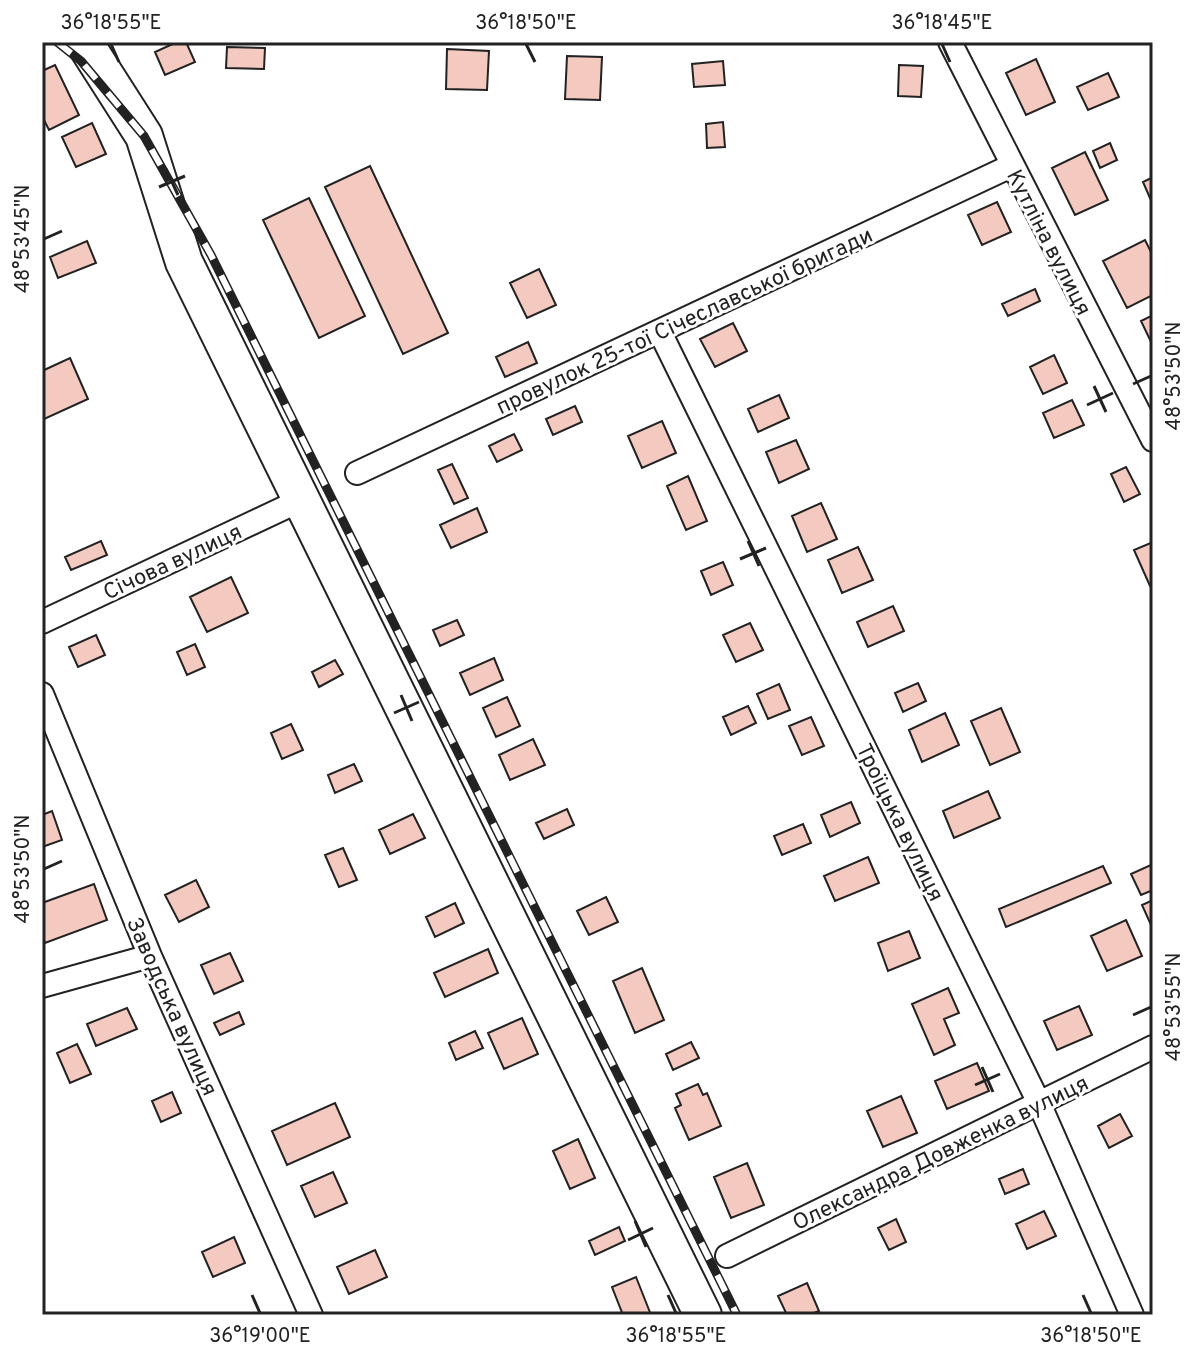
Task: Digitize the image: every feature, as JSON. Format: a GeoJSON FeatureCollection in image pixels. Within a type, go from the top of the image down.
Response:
{"type":"FeatureCollection","features":[{"type":"Feature","properties":{"kind":"main road"},"geometry":{"type":"LineString","coordinates":[[84,42],[144,136],[184,262],[703,1315]]}},
{"type":"Feature","properties":{"kind":"street","name":"Кутліна вулиця"},"geometry":{"type":"LineString","coordinates":[[950,42],[1153,440]]}},
{"type":"Feature","properties":{"kind":"street","name":"провулок 25-тої Січеславської бригади"},"geometry":{"type":"LineString","coordinates":[[357,473],[1011,166]]}},
{"type":"Feature","properties":{"kind":"street","name":"Троїцька вулиця"},"geometry":{"type":"LineString","coordinates":[[660,332],[1039,1103],[1132,1315]]}},
{"type":"Feature","properties":{"kind":"street","name":"Січова вулиця"},"geometry":{"type":"LineString","coordinates":[[42,622],[301,500]]}},
{"type":"Feature","properties":{"kind":"street","name":"Заводська вулиця"},"geometry":{"type":"LineString","coordinates":[[42,694],[150,956],[311,1315]]}},
{"type":"Feature","properties":{"kind":"street"},"geometry":{"type":"LineString","coordinates":[[42,986],[150,956]]}},
{"type":"Feature","properties":{"kind":"street","name":"Олександра Довженка вулиця"},"geometry":{"type":"LineString","coordinates":[[727,1256],[1153,1047]]}},
{"type":"Feature","properties":{"kind":"building"},"geometry":{"type":"Polygon","coordinates":[[[177,42],[186,42],[195,62],[165,75],[155,52],[177,42]]]}},
{"type":"Feature","properties":{"kind":"building"},"geometry":{"type":"Polygon","coordinates":[[[227,47],[265,48],[264,69],[226,68],[227,47]]]}},
{"type":"Feature","properties":{"kind":"building"},"geometry":{"type":"Polygon","coordinates":[[[447,49],[489,51],[487,90],[446,89],[447,49]]]}},
{"type":"Feature","properties":{"kind":"building"},"geometry":{"type":"Polygon","coordinates":[[[567,56],[602,57],[600,100],[565,99],[567,56]]]}},
{"type":"Feature","properties":{"kind":"building"},"geometry":{"type":"Polygon","coordinates":[[[1036,59],[1055,102],[1026,115],[1006,73],[1036,59]]]}},
{"type":"Feature","properties":{"kind":"building"},"geometry":{"type":"Polygon","coordinates":[[[723,61],[725,85],[694,87],[692,64],[723,61]]]}},
{"type":"Feature","properties":{"kind":"building"},"geometry":{"type":"Polygon","coordinates":[[[55,65],[79,115],[49,130],[42,116],[42,71],[55,65]]]}},
{"type":"Feature","properties":{"kind":"building"},"geometry":{"type":"Polygon","coordinates":[[[899,65],[923,66],[921,97],[898,96],[899,65]]]}},
{"type":"Feature","properties":{"kind":"building"},"geometry":{"type":"Polygon","coordinates":[[[1108,73],[1119,97],[1088,110],[1077,87],[1108,73]]]}},
{"type":"Feature","properties":{"kind":"building"},"geometry":{"type":"Polygon","coordinates":[[[723,122],[725,147],[707,148],[706,124],[723,122]]]}},
{"type":"Feature","properties":{"kind":"building"},"geometry":{"type":"Polygon","coordinates":[[[92,123],[106,154],[76,167],[62,137],[92,123]]]}},
{"type":"Feature","properties":{"kind":"building"},"geometry":{"type":"Polygon","coordinates":[[[1110,143],[1117,160],[1100,168],[1093,151],[1110,143]]]}},
{"type":"Feature","properties":{"kind":"building"},"geometry":{"type":"Polygon","coordinates":[[[1085,152],[1108,200],[1075,215],[1052,168],[1085,152]]]}},
{"type":"Feature","properties":{"kind":"building"},"geometry":{"type":"Polygon","coordinates":[[[370,166],[448,333],[403,354],[325,187],[370,166]]]}},
{"type":"Feature","properties":{"kind":"building"},"geometry":{"type":"Polygon","coordinates":[[[1153,177],[1153,205],[1143,182],[1153,177]]]}},
{"type":"Feature","properties":{"kind":"building"},"geometry":{"type":"Polygon","coordinates":[[[309,198],[365,316],[319,338],[263,220],[309,198]]]}},
{"type":"Feature","properties":{"kind":"building"},"geometry":{"type":"Polygon","coordinates":[[[997,202],[1011,232],[982,245],[968,215],[997,202]]]}},
{"type":"Feature","properties":{"kind":"building"},"geometry":{"type":"Polygon","coordinates":[[[1145,240],[1153,256],[1153,295],[1127,308],[1103,261],[1145,240]]]}},
{"type":"Feature","properties":{"kind":"building"},"geometry":{"type":"Polygon","coordinates":[[[87,241],[96,263],[58,278],[50,257],[87,241]]]}},
{"type":"Feature","properties":{"kind":"building"},"geometry":{"type":"Polygon","coordinates":[[[539,269],[556,305],[527,318],[510,283],[539,269]]]}},
{"type":"Feature","properties":{"kind":"building"},"geometry":{"type":"Polygon","coordinates":[[[1035,289],[1040,301],[1008,316],[1002,304],[1035,289]]]}},
{"type":"Feature","properties":{"kind":"building"},"geometry":{"type":"Polygon","coordinates":[[[1153,315],[1153,346],[1141,321],[1153,315]]]}},
{"type":"Feature","properties":{"kind":"building"},"geometry":{"type":"Polygon","coordinates":[[[733,323],[747,351],[715,367],[700,339],[733,323]]]}},
{"type":"Feature","properties":{"kind":"building"},"geometry":{"type":"Polygon","coordinates":[[[528,342],[537,363],[505,377],[496,357],[528,342]]]}},
{"type":"Feature","properties":{"kind":"building"},"geometry":{"type":"Polygon","coordinates":[[[1054,355],[1067,383],[1043,394],[1030,367],[1054,355]]]}},
{"type":"Feature","properties":{"kind":"building"},"geometry":{"type":"Polygon","coordinates":[[[70,358],[88,399],[42,420],[42,371],[70,358]]]}},
{"type":"Feature","properties":{"kind":"building"},"geometry":{"type":"Polygon","coordinates":[[[779,395],[789,418],[758,432],[748,409],[779,395]]]}},
{"type":"Feature","properties":{"kind":"building"},"geometry":{"type":"Polygon","coordinates":[[[1072,400],[1084,425],[1054,438],[1043,413],[1072,400]]]}},
{"type":"Feature","properties":{"kind":"building"},"geometry":{"type":"Polygon","coordinates":[[[575,406],[582,422],[553,435],[546,419],[575,406]]]}},
{"type":"Feature","properties":{"kind":"building"},"geometry":{"type":"Polygon","coordinates":[[[662,421],[676,453],[642,468],[628,436],[662,421]]]}},
{"type":"Feature","properties":{"kind":"building"},"geometry":{"type":"Polygon","coordinates":[[[514,434],[522,450],[497,462],[489,446],[514,434]]]}},
{"type":"Feature","properties":{"kind":"building"},"geometry":{"type":"Polygon","coordinates":[[[796,440],[809,469],[779,483],[766,452],[796,440]]]}},
{"type":"Feature","properties":{"kind":"building"},"geometry":{"type":"Polygon","coordinates":[[[452,464],[468,498],[454,504],[438,470],[452,464]]]}},
{"type":"Feature","properties":{"kind":"building"},"geometry":{"type":"Polygon","coordinates":[[[1126,467],[1140,494],[1124,502],[1111,474],[1126,467]]]}},
{"type":"Feature","properties":{"kind":"building"},"geometry":{"type":"Polygon","coordinates":[[[688,476],[707,521],[686,530],[667,486],[688,476]]]}},
{"type":"Feature","properties":{"kind":"building"},"geometry":{"type":"Polygon","coordinates":[[[821,503],[837,539],[807,552],[792,516],[821,503]]]}},
{"type":"Feature","properties":{"kind":"building"},"geometry":{"type":"Polygon","coordinates":[[[477,508],[487,532],[451,548],[440,525],[477,508]]]}},
{"type":"Feature","properties":{"kind":"building"},"geometry":{"type":"Polygon","coordinates":[[[101,541],[107,555],[71,570],[65,557],[101,541]]]}},
{"type":"Feature","properties":{"kind":"building"},"geometry":{"type":"Polygon","coordinates":[[[1153,542],[1153,585],[1150,586],[1134,550],[1153,542]]]}},
{"type":"Feature","properties":{"kind":"building"},"geometry":{"type":"Polygon","coordinates":[[[858,547],[873,580],[842,593],[828,560],[858,547]]]}},
{"type":"Feature","properties":{"kind":"building"},"geometry":{"type":"Polygon","coordinates":[[[723,562],[733,585],[711,595],[701,571],[723,562]]]}},
{"type":"Feature","properties":{"kind":"building"},"geometry":{"type":"Polygon","coordinates":[[[231,577],[248,613],[207,632],[190,597],[231,577]]]}},
{"type":"Feature","properties":{"kind":"building"},"geometry":{"type":"Polygon","coordinates":[[[893,606],[904,631],[868,647],[857,622],[893,606]]]}},
{"type":"Feature","properties":{"kind":"building"},"geometry":{"type":"Polygon","coordinates":[[[457,620],[464,635],[440,646],[433,630],[457,620]]]}},
{"type":"Feature","properties":{"kind":"building"},"geometry":{"type":"Polygon","coordinates":[[[750,623],[763,650],[736,662],[723,635],[750,623]]]}},
{"type":"Feature","properties":{"kind":"building"},"geometry":{"type":"Polygon","coordinates":[[[96,635],[105,655],[78,667],[69,647],[96,635]]]}},
{"type":"Feature","properties":{"kind":"building"},"geometry":{"type":"Polygon","coordinates":[[[195,644],[205,667],[187,675],[177,652],[195,644]]]}},
{"type":"Feature","properties":{"kind":"building"},"geometry":{"type":"Polygon","coordinates":[[[494,658],[503,680],[470,695],[460,673],[494,658]]]}},
{"type":"Feature","properties":{"kind":"building"},"geometry":{"type":"Polygon","coordinates":[[[335,660],[343,674],[319,687],[312,672],[335,660]]]}},
{"type":"Feature","properties":{"kind":"building"},"geometry":{"type":"Polygon","coordinates":[[[918,683],[926,701],[903,712],[895,693],[918,683]]]}},
{"type":"Feature","properties":{"kind":"building"},"geometry":{"type":"Polygon","coordinates":[[[779,684],[790,710],[768,719],[757,694],[779,684]]]}},
{"type":"Feature","properties":{"kind":"building"},"geometry":{"type":"Polygon","coordinates":[[[507,697],[520,726],[496,737],[483,708],[507,697]]]}},
{"type":"Feature","properties":{"kind":"building"},"geometry":{"type":"Polygon","coordinates":[[[748,706],[756,723],[731,735],[723,717],[748,706]]]}},
{"type":"Feature","properties":{"kind":"building"},"geometry":{"type":"Polygon","coordinates":[[[1001,708],[1020,752],[990,765],[971,721],[1001,708]]]}},
{"type":"Feature","properties":{"kind":"building"},"geometry":{"type":"Polygon","coordinates":[[[945,713],[959,745],[922,762],[909,730],[945,713]]]}},
{"type":"Feature","properties":{"kind":"building"},"geometry":{"type":"Polygon","coordinates":[[[811,717],[824,746],[802,755],[789,726],[811,717]]]}},
{"type":"Feature","properties":{"kind":"building"},"geometry":{"type":"Polygon","coordinates":[[[291,724],[303,750],[282,759],[271,733],[291,724]]]}},
{"type":"Feature","properties":{"kind":"building"},"geometry":{"type":"Polygon","coordinates":[[[533,739],[545,765],[510,780],[499,755],[533,739]]]}},
{"type":"Feature","properties":{"kind":"building"},"geometry":{"type":"Polygon","coordinates":[[[354,764],[362,781],[335,793],[328,775],[354,764]]]}},
{"type":"Feature","properties":{"kind":"building"},"geometry":{"type":"Polygon","coordinates":[[[988,791],[1000,818],[954,838],[943,811],[988,791]]]}},
{"type":"Feature","properties":{"kind":"building"},"geometry":{"type":"Polygon","coordinates":[[[851,802],[860,823],[830,837],[821,815],[851,802]]]}},
{"type":"Feature","properties":{"kind":"building"},"geometry":{"type":"Polygon","coordinates":[[[567,809],[574,825],[544,839],[536,823],[567,809]]]}},
{"type":"Feature","properties":{"kind":"building"},"geometry":{"type":"Polygon","coordinates":[[[52,811],[62,840],[42,847],[42,815],[52,811]]]}},
{"type":"Feature","properties":{"kind":"building"},"geometry":{"type":"Polygon","coordinates":[[[413,814],[425,838],[390,854],[379,830],[413,814]]]}},
{"type":"Feature","properties":{"kind":"building"},"geometry":{"type":"Polygon","coordinates":[[[803,824],[811,843],[782,855],[774,836],[803,824]]]}},
{"type":"Feature","properties":{"kind":"building"},"geometry":{"type":"Polygon","coordinates":[[[343,848],[357,880],[339,887],[325,855],[343,848]]]}},
{"type":"Feature","properties":{"kind":"building"},"geometry":{"type":"Polygon","coordinates":[[[868,857],[879,883],[835,901],[824,876],[868,857]]]}},
{"type":"Feature","properties":{"kind":"building"},"geometry":{"type":"Polygon","coordinates":[[[1153,864],[1153,890],[1141,895],[1131,874],[1153,864]]]}},
{"type":"Feature","properties":{"kind":"building"},"geometry":{"type":"Polygon","coordinates":[[[1103,866],[1111,883],[1006,927],[999,909],[1103,866]]]}},
{"type":"Feature","properties":{"kind":"building"},"geometry":{"type":"Polygon","coordinates":[[[196,880],[209,907],[179,922],[165,895],[196,880]]]}},
{"type":"Feature","properties":{"kind":"building"},"geometry":{"type":"Polygon","coordinates":[[[94,884],[107,920],[45,943],[42,936],[42,903],[94,884]]]}},
{"type":"Feature","properties":{"kind":"building"},"geometry":{"type":"Polygon","coordinates":[[[606,897],[618,922],[589,935],[577,911],[606,897]]]}},
{"type":"Feature","properties":{"kind":"building"},"geometry":{"type":"Polygon","coordinates":[[[1153,900],[1153,924],[1151,925],[1142,905],[1153,900]]]}},
{"type":"Feature","properties":{"kind":"building"},"geometry":{"type":"Polygon","coordinates":[[[455,903],[464,923],[435,937],[426,917],[455,903]]]}},
{"type":"Feature","properties":{"kind":"building"},"geometry":{"type":"Polygon","coordinates":[[[1126,920],[1142,956],[1107,971],[1091,936],[1126,920]]]}},
{"type":"Feature","properties":{"kind":"building"},"geometry":{"type":"Polygon","coordinates":[[[909,931],[920,958],[888,971],[878,943],[909,931]]]}},
{"type":"Feature","properties":{"kind":"building"},"geometry":{"type":"Polygon","coordinates":[[[488,949],[498,973],[445,997],[434,973],[488,949]]]}},
{"type":"Feature","properties":{"kind":"building"},"geometry":{"type":"Polygon","coordinates":[[[230,953],[243,981],[214,994],[201,965],[230,953]]]}},
{"type":"Feature","properties":{"kind":"building"},"geometry":{"type":"Polygon","coordinates":[[[642,968],[664,1020],[635,1033],[613,981],[642,968]]]}},
{"type":"Feature","properties":{"kind":"building"},"geometry":{"type":"Polygon","coordinates":[[[948,988],[959,1013],[944,1019],[955,1045],[934,1055],[912,1004],[948,988]]]}},
{"type":"Feature","properties":{"kind":"building"},"geometry":{"type":"Polygon","coordinates":[[[1079,1006],[1092,1035],[1057,1050],[1044,1021],[1079,1006]]]}},
{"type":"Feature","properties":{"kind":"building"},"geometry":{"type":"Polygon","coordinates":[[[127,1008],[137,1029],[96,1046],[87,1024],[127,1008]]]}},
{"type":"Feature","properties":{"kind":"building"},"geometry":{"type":"Polygon","coordinates":[[[239,1012],[244,1024],[220,1035],[214,1023],[239,1012]]]}},
{"type":"Feature","properties":{"kind":"building"},"geometry":{"type":"Polygon","coordinates":[[[522,1018],[538,1054],[504,1069],[488,1033],[522,1018]]]}},
{"type":"Feature","properties":{"kind":"building"},"geometry":{"type":"Polygon","coordinates":[[[475,1031],[483,1048],[456,1060],[449,1043],[475,1031]]]}},
{"type":"Feature","properties":{"kind":"building"},"geometry":{"type":"Polygon","coordinates":[[[691,1042],[699,1058],[673,1070],[666,1054],[691,1042]]]}},
{"type":"Feature","properties":{"kind":"building"},"geometry":{"type":"Polygon","coordinates":[[[77,1044],[91,1074],[70,1083],[57,1053],[77,1044]]]}},
{"type":"Feature","properties":{"kind":"building"},"geometry":{"type":"Polygon","coordinates":[[[977,1063],[989,1091],[947,1109],[935,1081],[977,1063]]]}},
{"type":"Feature","properties":{"kind":"building"},"geometry":{"type":"Polygon","coordinates":[[[698,1084],[703,1095],[707,1093],[721,1126],[689,1140],[675,1108],[681,1105],[676,1094],[698,1084]]]}},
{"type":"Feature","properties":{"kind":"building"},"geometry":{"type":"Polygon","coordinates":[[[172,1092],[181,1113],[161,1122],[152,1101],[172,1092]]]}},
{"type":"Feature","properties":{"kind":"building"},"geometry":{"type":"Polygon","coordinates":[[[901,1096],[917,1133],[883,1147],[867,1111],[901,1096]]]}},
{"type":"Feature","properties":{"kind":"building"},"geometry":{"type":"Polygon","coordinates":[[[335,1103],[350,1137],[287,1165],[272,1131],[335,1103]]]}},
{"type":"Feature","properties":{"kind":"building"},"geometry":{"type":"Polygon","coordinates":[[[1120,1114],[1132,1136],[1109,1148],[1098,1126],[1120,1114]]]}},
{"type":"Feature","properties":{"kind":"building"},"geometry":{"type":"Polygon","coordinates":[[[578,1139],[595,1178],[570,1189],[553,1151],[578,1139]]]}},
{"type":"Feature","properties":{"kind":"building"},"geometry":{"type":"Polygon","coordinates":[[[747,1163],[764,1205],[731,1218],[714,1177],[747,1163]]]}},
{"type":"Feature","properties":{"kind":"building"},"geometry":{"type":"Polygon","coordinates":[[[1023,1169],[1029,1184],[1005,1194],[999,1179],[1023,1169]]]}},
{"type":"Feature","properties":{"kind":"building"},"geometry":{"type":"Polygon","coordinates":[[[333,1172],[347,1203],[315,1217],[301,1186],[333,1172]]]}},
{"type":"Feature","properties":{"kind":"building"},"geometry":{"type":"Polygon","coordinates":[[[1044,1211],[1056,1236],[1027,1249],[1016,1224],[1044,1211]]]}},
{"type":"Feature","properties":{"kind":"building"},"geometry":{"type":"Polygon","coordinates":[[[896,1219],[906,1242],[889,1250],[878,1228],[896,1219]]]}},
{"type":"Feature","properties":{"kind":"building"},"geometry":{"type":"Polygon","coordinates":[[[619,1227],[625,1241],[595,1255],[589,1241],[619,1227]]]}},
{"type":"Feature","properties":{"kind":"building"},"geometry":{"type":"Polygon","coordinates":[[[234,1237],[245,1263],[213,1277],[202,1252],[234,1237]]]}},
{"type":"Feature","properties":{"kind":"building"},"geometry":{"type":"Polygon","coordinates":[[[375,1250],[387,1277],[349,1294],[337,1267],[375,1250]]]}},
{"type":"Feature","properties":{"kind":"building"},"geometry":{"type":"Polygon","coordinates":[[[636,1277],[651,1315],[623,1315],[612,1287],[636,1277]]]}},
{"type":"Feature","properties":{"kind":"building"},"geometry":{"type":"Polygon","coordinates":[[[807,1283],[819,1311],[809,1315],[787,1315],[778,1296],[807,1283]]]}},
{"type":"Feature","properties":{"kind":"railway"},"geometry":{"type":"LineString","coordinates":[[57,42],[81,61],[144,136],[211,255],[737,1315]]}}]}
